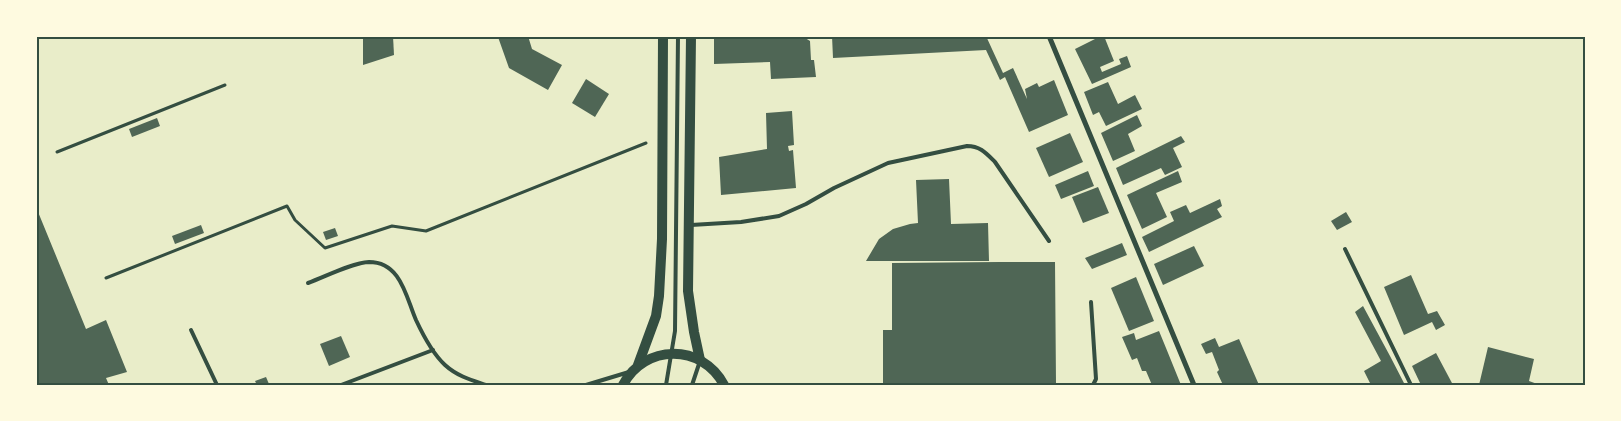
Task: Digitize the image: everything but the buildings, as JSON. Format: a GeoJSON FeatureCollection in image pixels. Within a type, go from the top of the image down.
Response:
{"type":"FeatureCollection","features":[{"type":"Feature","properties":{"kind":"main road"},"geometry":{"type":"LineString","coordinates":[[622,385],[635,368],[656,316],[659,296],[662,239],[664,36]]}},
{"type":"Feature","properties":{"kind":"main road"},"geometry":{"type":"LineString","coordinates":[[692,36],[688,291],[700,360]]}},
{"type":"Feature","properties":{"kind":"main road"},"geometry":{"type":"LineString","coordinates":[[635,368],[649,358],[672,353],[688,355],[700,360],[711,368],[724,385]]}},
{"type":"Feature","properties":{"kind":"street"},"geometry":{"type":"LineString","coordinates":[[1049,36],[1194,385]]}},
{"type":"Feature","properties":{"kind":"lane"},"geometry":{"type":"LineString","coordinates":[[666,385],[675,331],[678,36]]}},
{"type":"Feature","properties":{"kind":"lane"},"geometry":{"type":"LineString","coordinates":[[688,225],[741,222],[779,216],[888,163],[966,146],[975,146],[996,162],[1050,241]]}},
{"type":"Feature","properties":{"kind":"lane"},"geometry":{"type":"LineString","coordinates":[[1345,249],[1411,385]]}},
{"type":"Feature","properties":{"kind":"lane"},"geometry":{"type":"LineString","coordinates":[[308,284],[359,264],[380,263],[389,267],[397,275],[416,320],[433,350],[444,364],[458,375],[486,385]]}},
{"type":"Feature","properties":{"kind":"lane"},"geometry":{"type":"LineString","coordinates":[[1090,302],[1096,379],[1093,385]]}},
{"type":"Feature","properties":{"kind":"lane"},"geometry":{"type":"LineString","coordinates":[[191,330],[218,385]]}},
{"type":"Feature","properties":{"kind":"lane"},"geometry":{"type":"LineString","coordinates":[[341,385],[433,350]]}},
{"type":"Feature","properties":{"kind":"lane"},"geometry":{"type":"LineString","coordinates":[[692,385],[700,360]]}},
{"type":"Feature","properties":{"kind":"lane"},"geometry":{"type":"LineString","coordinates":[[586,385],[635,368]]}},
{"type":"Feature","properties":{"kind":"path"},"geometry":{"type":"LineString","coordinates":[[57,152],[225,85]]}},
{"type":"Feature","properties":{"kind":"path"},"geometry":{"type":"LineString","coordinates":[[106,278],[287,206],[295,220],[325,248],[392,226],[426,231],[662,136]]}}]}
